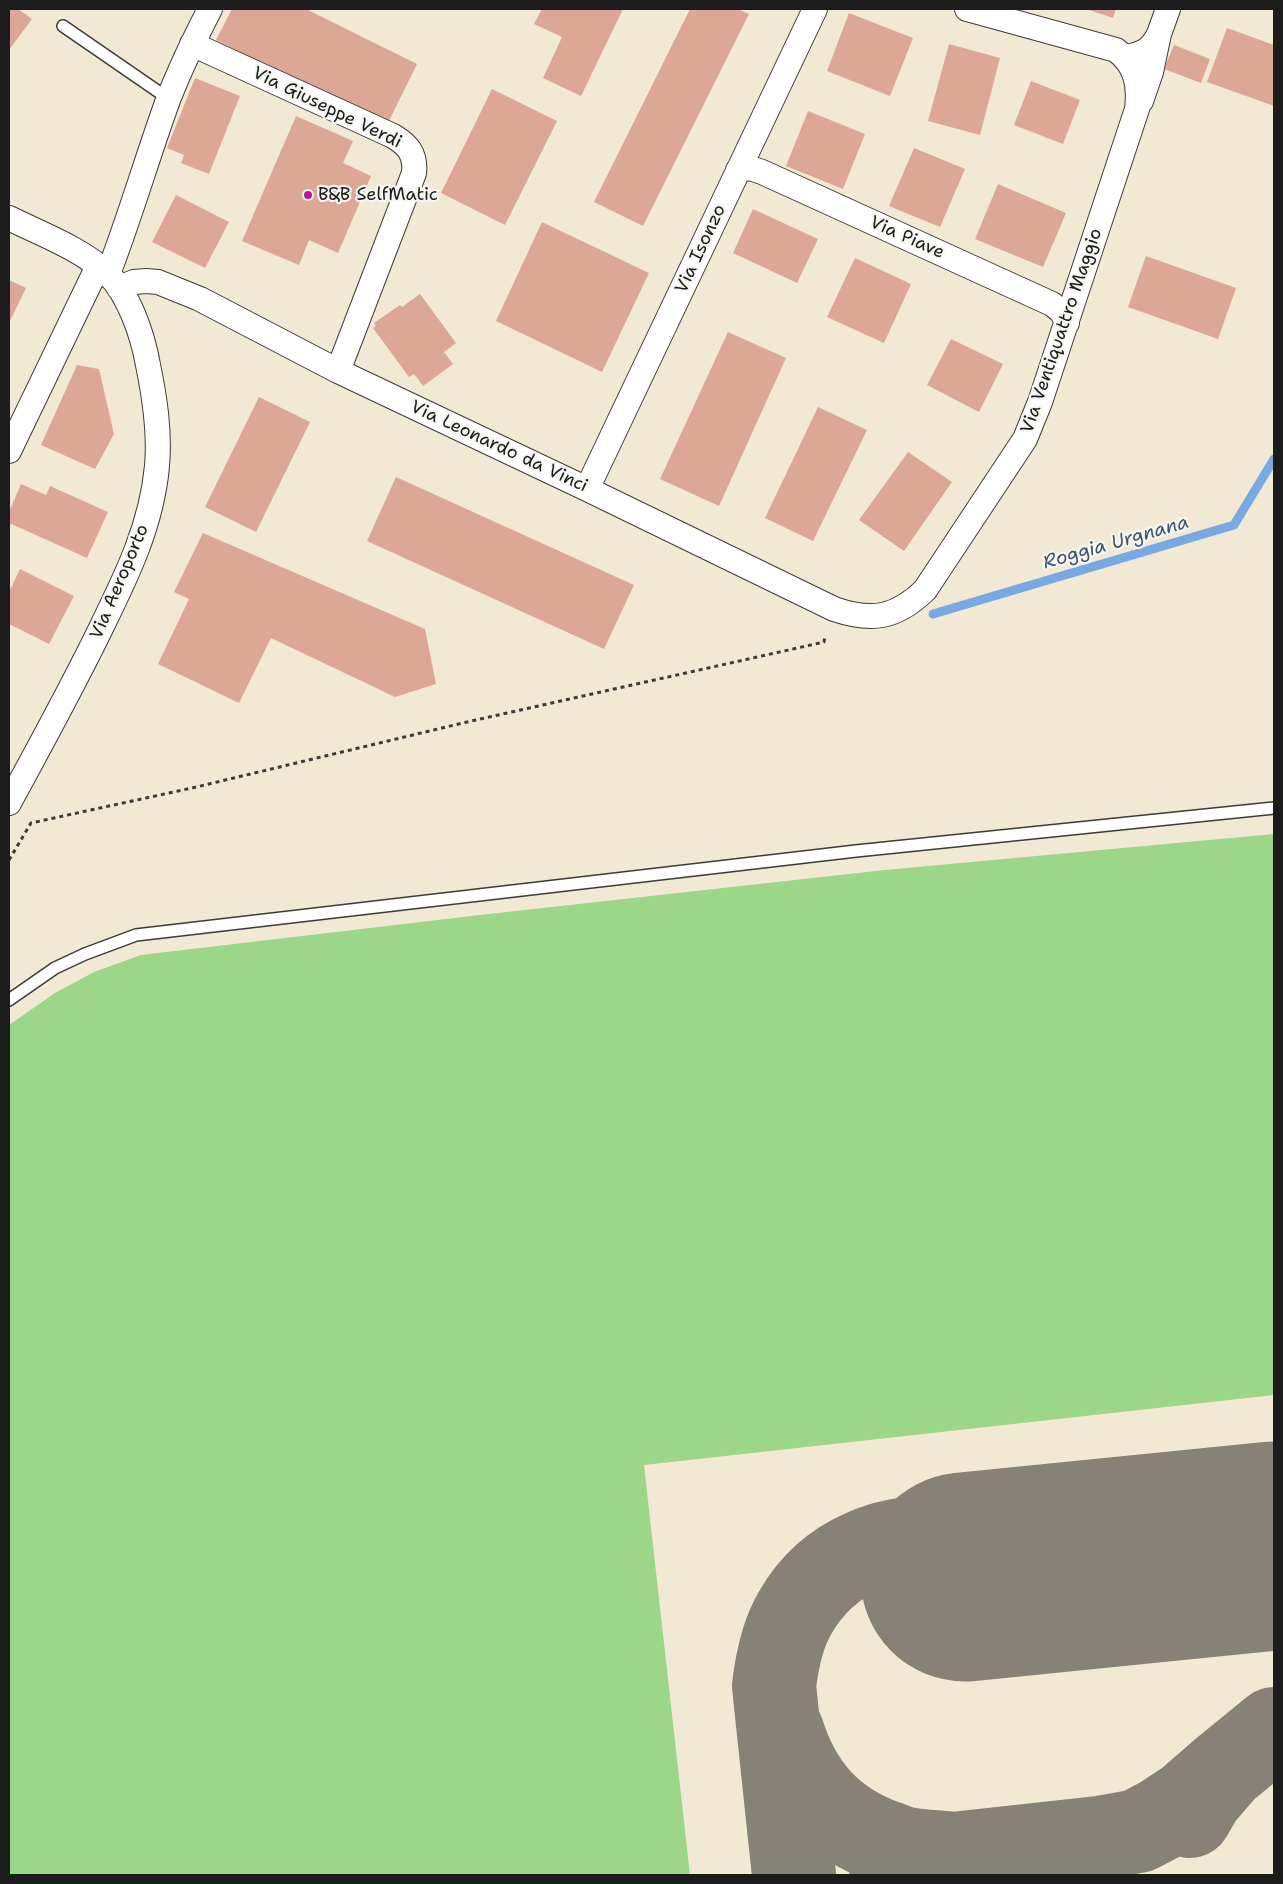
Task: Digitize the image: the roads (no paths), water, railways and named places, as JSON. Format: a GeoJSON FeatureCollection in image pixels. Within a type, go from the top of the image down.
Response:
{"type":"FeatureCollection","features":[{"type":"Feature","properties":{"kind":"street"},"geometry":{"type":"LineString","coordinates":[[9,451],[108,276],[127,226],[169,99],[192,44],[210,9]]}},
{"type":"Feature","properties":{"kind":"street","name":"Via Isonzo"},"geometry":{"type":"LineString","coordinates":[[587,489],[815,9]]}},
{"type":"Feature","properties":{"kind":"street"},"geometry":{"type":"LineString","coordinates":[[966,9],[1106,46],[1126,57],[1143,53],[1154,43],[1159,34]]}},
{"type":"Feature","properties":{"kind":"street"},"geometry":{"type":"LineString","coordinates":[[1137,109],[1147,86],[1159,34],[1168,9]]}},
{"type":"Feature","properties":{"kind":"street","name":"Via Giuseppe Verdi"},"geometry":{"type":"LineString","coordinates":[[192,44],[392,136],[404,143],[413,155],[414,173],[338,371]]}},
{"type":"Feature","properties":{"kind":"street","name":"Via Ventiquattro Maggio"},"geometry":{"type":"LineString","coordinates":[[879,616],[912,603],[926,590],[1025,439],[1067,324],[1137,109],[1137,84],[1132,67],[1126,57]]}},
{"type":"Feature","properties":{"kind":"street","name":"Via Piave"},"geometry":{"type":"LineString","coordinates":[[738,170],[750,168],[762,172],[1052,304],[1062,312],[1067,324]]}},
{"type":"Feature","properties":{"kind":"street"},"geometry":{"type":"LineString","coordinates":[[9,218],[68,247],[108,276]]}},
{"type":"Feature","properties":{"kind":"street","name":"Via Leonardo da Vinci"},"geometry":{"type":"LineString","coordinates":[[108,276],[134,282],[158,282],[200,299],[338,371],[834,609],[866,617],[879,616]]}},
{"type":"Feature","properties":{"kind":"street","name":"Via Aeroporto"},"geometry":{"type":"LineString","coordinates":[[9,802],[81,669],[124,581],[143,535],[151,503],[157,467],[158,434],[154,395],[145,350],[132,312],[108,276]]}},
{"type":"Feature","properties":{"kind":"lane"},"geometry":{"type":"LineString","coordinates":[[63,26],[169,99]]}},
{"type":"Feature","properties":{"kind":"lane"},"geometry":{"type":"LineString","coordinates":[[9,1000],[55,968],[85,954],[136,935],[865,850],[1274,808]]}},
{"type":"Feature","properties":{"kind":"waterway","name":"Roggia Urgnana"},"geometry":{"type":"LineString","coordinates":[[933,614],[1234,525],[1274,459]]}},
{"type":"Feature","properties":{"kind":"place","name":"B&B SelfMatic"},"geometry":{"type":"Point","coordinates":[308,195]}}]}
